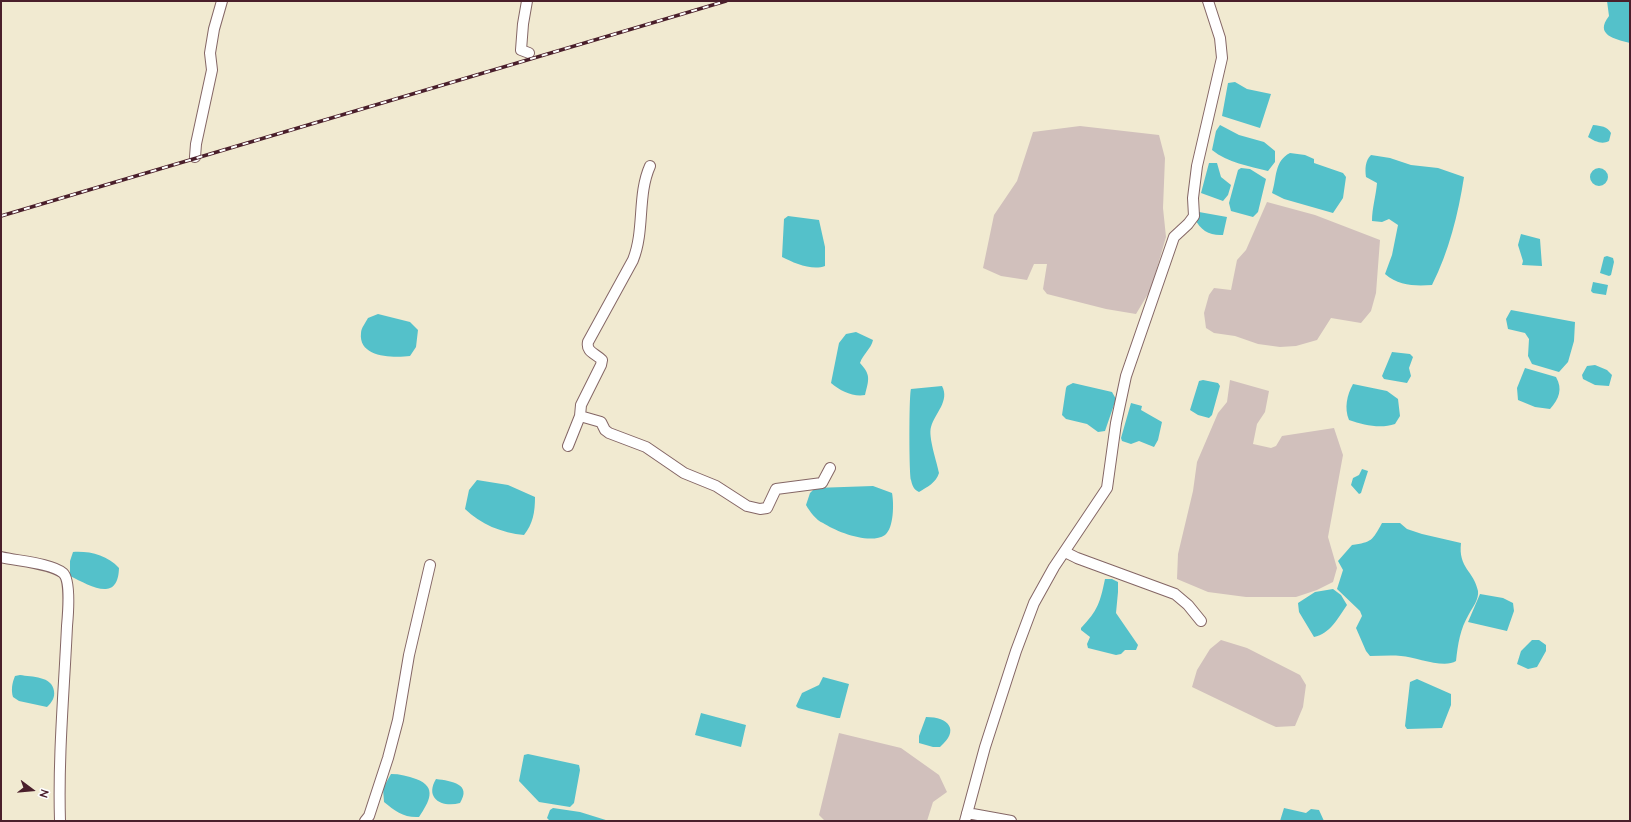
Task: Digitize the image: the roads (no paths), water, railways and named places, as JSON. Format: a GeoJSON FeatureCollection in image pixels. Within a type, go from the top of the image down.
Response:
{"type":"FeatureCollection","features":[{"type":"Feature","properties":{"kind":"street"},"geometry":{"type":"LineString","coordinates":[[195,156],[196,144],[212,70],[210,53],[214,29],[222,1]]}},
{"type":"Feature","properties":{"kind":"street"},"geometry":{"type":"LineString","coordinates":[[527,1],[521,50],[529,53]]}},
{"type":"Feature","properties":{"kind":"street"},"geometry":{"type":"LineString","coordinates":[[1011,821],[966,817],[985,747],[1016,651],[1034,603],[1107,488],[1116,423],[1126,376],[1174,237],[1194,216],[1193,198],[1197,166],[1222,58],[1220,38],[1208,1]]}},
{"type":"Feature","properties":{"kind":"street"},"geometry":{"type":"LineString","coordinates":[[568,446],[580,416],[581,406],[601,366],[602,360],[590,352],[588,342],[633,260],[639,246],[645,177],[650,166]]}},
{"type":"Feature","properties":{"kind":"street"},"geometry":{"type":"LineString","coordinates":[[580,416],[601,422],[605,430],[609,433],[646,447],[684,473],[716,486],[747,506],[760,509],[767,508],[776,489],[822,484],[830,468]]}},
{"type":"Feature","properties":{"kind":"street"},"geometry":{"type":"LineString","coordinates":[[1065,552],[1077,558],[1175,594],[1188,605],[1201,621]]}},
{"type":"Feature","properties":{"kind":"street"},"geometry":{"type":"LineString","coordinates":[[1,558],[46,566],[62,572],[67,578],[68,601],[66,658],[59,753],[60,821]]}},
{"type":"Feature","properties":{"kind":"street"},"geometry":{"type":"LineString","coordinates":[[365,821],[369,816],[396,728],[410,647],[430,565]]}},
{"type":"Feature","properties":{"kind":"water"},"geometry":{"type":"Polygon","coordinates":[[[1607,1],[1630,1],[1630,43],[1613,38],[1605,32],[1605,22],[1609,16],[1607,1]]]}},
{"type":"Feature","properties":{"kind":"water"},"geometry":{"type":"Polygon","coordinates":[[[1235,82],[1247,89],[1271,94],[1260,128],[1222,116],[1228,83],[1235,82]]]}},
{"type":"Feature","properties":{"kind":"water"},"geometry":{"type":"Polygon","coordinates":[[[1220,125],[1239,135],[1264,142],[1275,151],[1275,162],[1268,171],[1232,161],[1212,150],[1216,131],[1220,125]]]}},
{"type":"Feature","properties":{"kind":"water"},"geometry":{"type":"Polygon","coordinates":[[[1593,125],[1608,129],[1611,133],[1609,141],[1601,143],[1588,137],[1593,125]]]}},
{"type":"Feature","properties":{"kind":"water"},"geometry":{"type":"Polygon","coordinates":[[[1290,153],[1305,155],[1314,159],[1314,163],[1343,173],[1346,177],[1343,198],[1333,213],[1284,199],[1272,193],[1279,165],[1285,156],[1290,153]]]}},
{"type":"Feature","properties":{"kind":"water"},"geometry":{"type":"Polygon","coordinates":[[[1371,155],[1390,158],[1411,165],[1438,168],[1464,177],[1459,205],[1448,246],[1432,285],[1413,285],[1402,283],[1385,274],[1392,255],[1398,225],[1389,219],[1382,222],[1372,221],[1377,183],[1366,177],[1366,165],[1371,155]]]}},
{"type":"Feature","properties":{"kind":"water"},"geometry":{"type":"Polygon","coordinates":[[[1209,163],[1217,163],[1221,177],[1231,185],[1228,195],[1223,201],[1201,193],[1209,163]]]}},
{"type":"Feature","properties":{"kind":"water"},"geometry":{"type":"Polygon","coordinates":[[[1241,168],[1250,169],[1266,179],[1258,212],[1253,217],[1231,211],[1229,203],[1238,170],[1241,168]]]}},
{"type":"Feature","properties":{"kind":"water"},"geometry":{"type":"Polygon","coordinates":[[[1595,168],[1603,168],[1608,173],[1606,184],[1603,186],[1595,186],[1590,181],[1590,173],[1595,168]]]}},
{"type":"Feature","properties":{"kind":"water"},"geometry":{"type":"Polygon","coordinates":[[[1199,212],[1227,217],[1223,235],[1206,232],[1195,219],[1199,212]]]}},
{"type":"Feature","properties":{"kind":"water"},"geometry":{"type":"Polygon","coordinates":[[[788,216],[819,220],[825,247],[825,266],[814,268],[809,267],[797,264],[782,257],[784,219],[788,216]]]}},
{"type":"Feature","properties":{"kind":"water"},"geometry":{"type":"Polygon","coordinates":[[[1521,234],[1540,239],[1542,266],[1522,265],[1523,261],[1518,245],[1521,234]]]}},
{"type":"Feature","properties":{"kind":"water"},"geometry":{"type":"Polygon","coordinates":[[[1607,256],[1613,258],[1614,262],[1611,275],[1609,276],[1600,273],[1604,257],[1607,256]]]}},
{"type":"Feature","properties":{"kind":"water"},"geometry":{"type":"Polygon","coordinates":[[[1593,282],[1608,285],[1606,295],[1593,293],[1591,291],[1593,282]]]}},
{"type":"Feature","properties":{"kind":"water"},"geometry":{"type":"Polygon","coordinates":[[[1511,310],[1575,322],[1574,341],[1568,362],[1559,372],[1532,364],[1528,356],[1529,339],[1525,333],[1508,329],[1506,319],[1511,310]]]}},
{"type":"Feature","properties":{"kind":"water"},"geometry":{"type":"Polygon","coordinates":[[[378,314],[410,322],[418,330],[416,347],[410,356],[395,357],[378,355],[365,347],[362,341],[362,329],[368,318],[378,314]]]}},
{"type":"Feature","properties":{"kind":"water"},"geometry":{"type":"Polygon","coordinates":[[[856,332],[873,340],[871,346],[860,363],[866,371],[868,378],[865,395],[847,393],[838,389],[831,383],[839,343],[846,334],[856,332]]]}},
{"type":"Feature","properties":{"kind":"water"},"geometry":{"type":"Polygon","coordinates":[[[1392,352],[1410,354],[1413,357],[1409,368],[1411,376],[1407,383],[1384,379],[1382,376],[1392,352]]]}},
{"type":"Feature","properties":{"kind":"water"},"geometry":{"type":"Polygon","coordinates":[[[1595,365],[1607,370],[1612,375],[1609,386],[1595,385],[1583,379],[1582,375],[1587,366],[1595,365]]]}},
{"type":"Feature","properties":{"kind":"water"},"geometry":{"type":"Polygon","coordinates":[[[1525,368],[1556,377],[1560,390],[1558,398],[1550,409],[1535,407],[1518,400],[1517,388],[1525,368]]]}},
{"type":"Feature","properties":{"kind":"water"},"geometry":{"type":"Polygon","coordinates":[[[1203,380],[1218,383],[1220,386],[1212,415],[1209,418],[1198,415],[1190,410],[1199,381],[1203,380]]]}},
{"type":"Feature","properties":{"kind":"water"},"geometry":{"type":"Polygon","coordinates":[[[1073,383],[1112,392],[1116,399],[1105,431],[1098,432],[1087,424],[1066,419],[1062,415],[1066,388],[1073,383]]]}},
{"type":"Feature","properties":{"kind":"water"},"geometry":{"type":"Polygon","coordinates":[[[1353,384],[1387,391],[1398,399],[1400,416],[1395,424],[1372,426],[1349,420],[1347,415],[1347,402],[1353,384]]]}},
{"type":"Feature","properties":{"kind":"water"},"geometry":{"type":"Polygon","coordinates":[[[942,386],[944,391],[943,402],[930,431],[939,473],[933,482],[919,492],[913,485],[910,474],[911,389],[942,386]]]}},
{"type":"Feature","properties":{"kind":"water"},"geometry":{"type":"Polygon","coordinates":[[[1131,403],[1142,406],[1141,410],[1162,422],[1158,440],[1154,447],[1139,441],[1131,444],[1122,441],[1121,438],[1131,403]]]}},
{"type":"Feature","properties":{"kind":"water"},"geometry":{"type":"Polygon","coordinates":[[[1362,469],[1368,471],[1361,493],[1359,494],[1351,485],[1353,478],[1359,475],[1362,469]]]}},
{"type":"Feature","properties":{"kind":"water"},"geometry":{"type":"Polygon","coordinates":[[[477,480],[508,485],[535,497],[533,518],[530,527],[524,535],[492,527],[477,519],[465,509],[469,490],[477,480]]]}},
{"type":"Feature","properties":{"kind":"water"},"geometry":{"type":"Polygon","coordinates":[[[873,486],[892,493],[893,497],[893,515],[890,527],[885,535],[879,538],[862,538],[829,527],[818,520],[806,505],[810,493],[815,488],[873,486]]]}},
{"type":"Feature","properties":{"kind":"water"},"geometry":{"type":"Polygon","coordinates":[[[1382,523],[1400,523],[1407,529],[1422,534],[1461,543],[1462,558],[1476,584],[1478,597],[1461,631],[1456,661],[1444,664],[1401,656],[1370,656],[1366,651],[1356,628],[1362,616],[1360,611],[1337,589],[1343,570],[1338,561],[1352,545],[1371,540],[1382,523]]]}},
{"type":"Feature","properties":{"kind":"water"},"geometry":{"type":"Polygon","coordinates":[[[73,552],[86,552],[104,557],[119,568],[114,586],[108,589],[101,589],[70,576],[70,561],[73,552]]]}},
{"type":"Feature","properties":{"kind":"water"},"geometry":{"type":"Polygon","coordinates":[[[1105,579],[1112,579],[1118,582],[1116,613],[1138,645],[1136,650],[1125,650],[1121,654],[1116,655],[1088,648],[1087,644],[1090,637],[1081,630],[1081,628],[1098,606],[1105,579]]]}},
{"type":"Feature","properties":{"kind":"water"},"geometry":{"type":"Polygon","coordinates":[[[1333,589],[1341,595],[1347,605],[1337,620],[1325,633],[1314,637],[1299,612],[1298,603],[1315,592],[1333,589]]]}},
{"type":"Feature","properties":{"kind":"water"},"geometry":{"type":"Polygon","coordinates":[[[1480,594],[1503,598],[1513,603],[1514,611],[1507,631],[1468,622],[1480,594]]]}},
{"type":"Feature","properties":{"kind":"water"},"geometry":{"type":"Polygon","coordinates":[[[1532,640],[1539,640],[1546,645],[1546,651],[1537,667],[1528,669],[1517,664],[1521,651],[1532,640]]]}},
{"type":"Feature","properties":{"kind":"water"},"geometry":{"type":"Polygon","coordinates":[[[20,675],[41,678],[50,682],[54,691],[54,698],[47,707],[19,701],[13,697],[12,689],[14,679],[15,676],[20,675]]]}},
{"type":"Feature","properties":{"kind":"water"},"geometry":{"type":"Polygon","coordinates":[[[823,677],[849,684],[840,718],[798,708],[796,706],[802,693],[819,685],[823,677]]]}},
{"type":"Feature","properties":{"kind":"water"},"geometry":{"type":"Polygon","coordinates":[[[1417,679],[1451,694],[1451,705],[1442,728],[1407,729],[1405,726],[1410,682],[1417,679]]]}},
{"type":"Feature","properties":{"kind":"water"},"geometry":{"type":"Polygon","coordinates":[[[701,713],[746,725],[741,747],[695,735],[701,713]]]}},
{"type":"Feature","properties":{"kind":"water"},"geometry":{"type":"Polygon","coordinates":[[[926,717],[941,719],[949,726],[949,735],[940,747],[933,747],[919,743],[919,736],[926,717]]]}},
{"type":"Feature","properties":{"kind":"water"},"geometry":{"type":"Polygon","coordinates":[[[528,754],[579,765],[580,770],[574,803],[570,807],[539,802],[519,781],[524,755],[528,754]]]}},
{"type":"Feature","properties":{"kind":"water"},"geometry":{"type":"Polygon","coordinates":[[[391,774],[413,778],[423,782],[427,786],[430,795],[426,806],[419,817],[404,815],[384,802],[383,788],[391,774]]]}},
{"type":"Feature","properties":{"kind":"water"},"geometry":{"type":"Polygon","coordinates":[[[436,779],[454,782],[462,788],[464,792],[460,803],[442,803],[434,797],[432,792],[436,779]]]}},
{"type":"Feature","properties":{"kind":"water"},"geometry":{"type":"Polygon","coordinates":[[[553,808],[580,812],[609,821],[550,821],[547,818],[550,810],[553,808]]]}},
{"type":"Feature","properties":{"kind":"water"},"geometry":{"type":"Polygon","coordinates":[[[1284,808],[1306,813],[1311,809],[1319,810],[1324,821],[1280,821],[1284,808]]]}},
{"type":"Feature","properties":{"kind":"railway"},"geometry":{"type":"LineString","coordinates":[[1,216],[726,1]]}}]}
